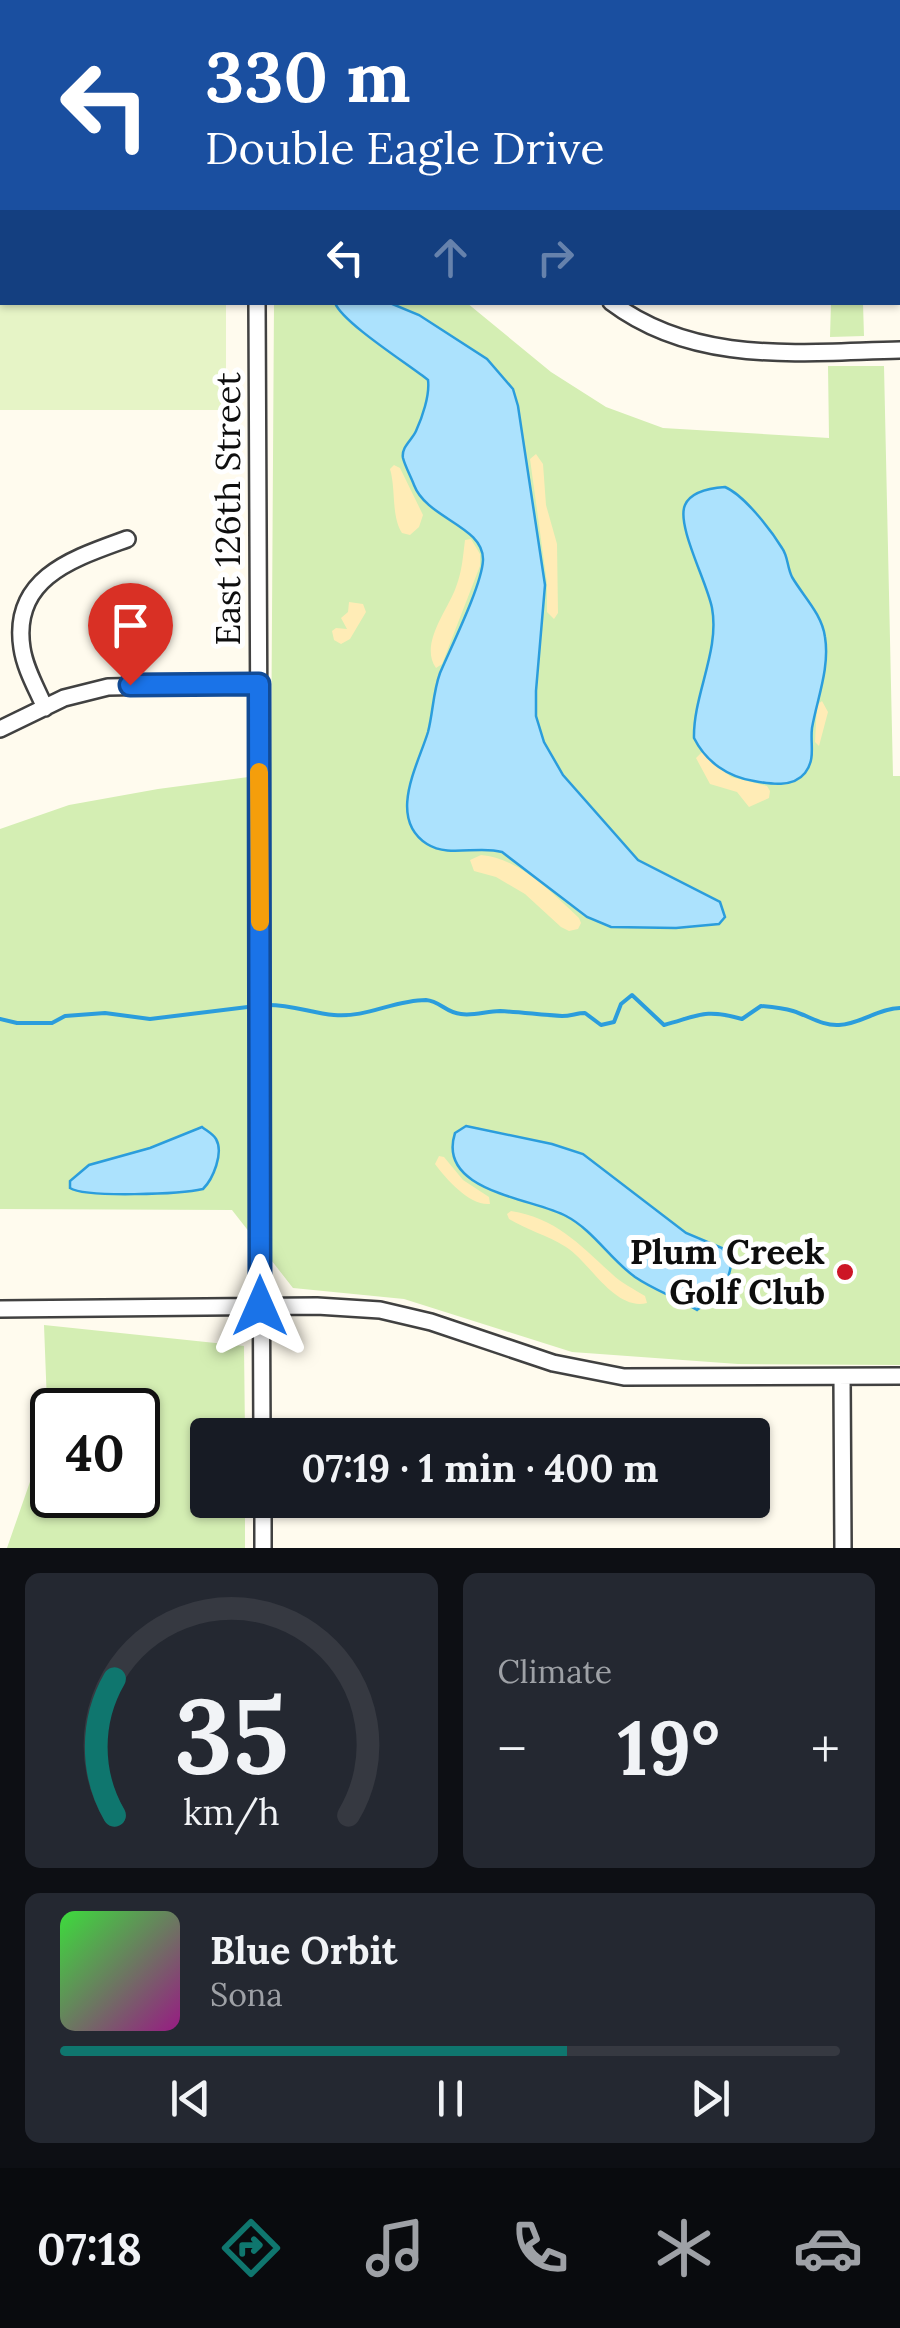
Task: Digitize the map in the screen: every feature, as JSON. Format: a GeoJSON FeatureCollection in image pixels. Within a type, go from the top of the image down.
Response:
{"type":"FeatureCollection","features":[{"type":"Feature","properties":{"kind":"street","name":"East 126th Street"},"geometry":{"type":"LineString","coordinates":[[258,305],[262,1418]]}},
{"type":"Feature","properties":{"kind":"street"},"geometry":{"type":"LineString","coordinates":[[616,305],[649,326],[719,349],[900,350]]}},
{"type":"Feature","properties":{"kind":"street"},"geometry":{"type":"LineString","coordinates":[[45,708],[22,647],[22,626],[34,592],[54,568],[127,539]]}},
{"type":"Feature","properties":{"kind":"street"},"geometry":{"type":"LineString","coordinates":[[0,729],[64,698],[108,688],[259,684]]}},
{"type":"Feature","properties":{"kind":"street"},"geometry":{"type":"LineString","coordinates":[[0,1309],[316,1306],[380,1310],[431,1322],[552,1362],[624,1377],[900,1376]]}},
{"type":"Feature","properties":{"kind":"street"},"geometry":{"type":"LineString","coordinates":[[842,1377],[843,1548]]}},
{"type":"Feature","properties":{"kind":"street"},"geometry":{"type":"LineString","coordinates":[[263,1518],[263,1548]]}},
{"type":"Feature","properties":{"kind":"green space"},"geometry":{"type":"Polygon","coordinates":[[[0,305],[226,305],[226,410],[0,410],[0,305]]]}},
{"type":"Feature","properties":{"kind":"green space"},"geometry":{"type":"Polygon","coordinates":[[[274,305],[469,305],[551,372],[606,407],[663,428],[829,438],[828,366],[884,366],[893,776],[900,776],[900,1365],[738,1364],[572,1352],[404,1299],[293,1288],[232,1210],[0,1209],[0,829],[69,805],[271,774],[274,305]]]}},
{"type":"Feature","properties":{"kind":"green space"},"geometry":{"type":"Polygon","coordinates":[[[831,305],[863,305],[864,336],[830,337],[831,305]]]}},
{"type":"Feature","properties":{"kind":"green space"},"geometry":{"type":"Polygon","coordinates":[[[44,1325],[244,1346],[245,1418],[190,1418],[190,1518],[245,1518],[245,1548],[7,1548],[30,1482],[30,1518],[160,1518],[160,1388],[46,1388],[44,1325]]]}},
{"type":"Feature","properties":{"kind":"sand"},"geometry":{"type":"Polygon","coordinates":[[[536,454],[543,464],[546,505],[557,544],[558,613],[554,619],[547,612],[547,583],[530,459],[536,454]]]}},
{"type":"Feature","properties":{"kind":"sand"},"geometry":{"type":"Polygon","coordinates":[[[394,465],[400,468],[423,515],[419,527],[410,535],[402,533],[396,519],[390,469],[394,465]]]}},
{"type":"Feature","properties":{"kind":"sand"},"geometry":{"type":"Polygon","coordinates":[[[471,539],[480,554],[480,566],[442,664],[436,668],[432,659],[433,638],[458,581],[465,540],[471,539]]]}},
{"type":"Feature","properties":{"kind":"sand"},"geometry":{"type":"Polygon","coordinates":[[[349,602],[363,604],[366,612],[350,639],[341,644],[334,640],[332,631],[347,629],[341,618],[348,612],[349,602]]]}},
{"type":"Feature","properties":{"kind":"sand"},"geometry":{"type":"Polygon","coordinates":[[[822,701],[828,712],[819,746],[815,742],[817,705],[822,701]]]}},
{"type":"Feature","properties":{"kind":"sand"},"geometry":{"type":"Polygon","coordinates":[[[702,752],[731,777],[767,786],[769,798],[749,807],[737,792],[710,784],[696,758],[702,752]]]}},
{"type":"Feature","properties":{"kind":"sand"},"geometry":{"type":"Polygon","coordinates":[[[481,855],[509,863],[534,878],[579,918],[578,929],[569,931],[561,927],[525,894],[496,877],[474,871],[470,860],[481,855]]]}},
{"type":"Feature","properties":{"kind":"sand"},"geometry":{"type":"Polygon","coordinates":[[[439,1156],[463,1180],[489,1197],[490,1204],[475,1201],[452,1184],[435,1164],[439,1156]]]}},
{"type":"Feature","properties":{"kind":"sand"},"geometry":{"type":"Polygon","coordinates":[[[511,1211],[541,1220],[566,1234],[645,1296],[647,1303],[635,1304],[613,1293],[566,1247],[509,1219],[507,1214],[511,1211]]]}},
{"type":"Feature","properties":{"kind":"water"},"geometry":{"type":"Polygon","coordinates":[[[336,305],[395,305],[419,315],[487,359],[513,389],[545,585],[536,691],[536,716],[544,742],[563,775],[638,860],[720,902],[725,917],[719,924],[611,927],[587,917],[502,852],[445,850],[427,844],[415,833],[407,806],[409,791],[428,732],[440,673],[472,600],[483,560],[474,539],[421,497],[404,461],[404,450],[425,406],[428,380],[336,305]]]}},
{"type":"Feature","properties":{"kind":"water"},"geometry":{"type":"Polygon","coordinates":[[[725,487],[748,505],[777,541],[825,637],[826,660],[812,728],[810,762],[800,778],[788,783],[760,782],[727,772],[711,761],[694,738],[713,624],[709,597],[688,540],[683,514],[692,496],[725,487]]]}},
{"type":"Feature","properties":{"kind":"water"},"geometry":{"type":"Polygon","coordinates":[[[466,1126],[583,1154],[686,1233],[722,1248],[731,1261],[725,1284],[697,1310],[635,1277],[566,1216],[473,1180],[460,1168],[453,1153],[455,1133],[466,1126]]]}},
{"type":"Feature","properties":{"kind":"water"},"geometry":{"type":"Polygon","coordinates":[[[202,1127],[216,1139],[219,1151],[214,1172],[203,1189],[114,1194],[70,1188],[70,1181],[89,1165],[150,1148],[202,1127]]]}},
{"type":"Feature","properties":{"kind":"waterway"},"geometry":{"type":"LineString","coordinates":[[265,1005],[346,1015],[426,1000],[451,1012],[466,1014],[585,1013],[601,1025],[614,1022],[621,1004],[632,995],[664,1025],[710,1014],[742,1019],[761,1006],[839,1025],[900,1008]]}},
{"type":"Feature","properties":{"kind":"waterway"},"geometry":{"type":"LineString","coordinates":[[0,1019],[52,1023],[65,1016],[105,1013],[150,1019],[256,1006]]}},
{"type":"Feature","properties":{"kind":"slow traffic"},"geometry":{"type":"LineString","coordinates":[[259,772],[260,922]]}},
{"type":"Feature","properties":{"kind":"place","name":"Plum Creek Golf Club"},"geometry":{"type":"Point","coordinates":[845,1272]}},
{"type":"Feature","properties":{"kind":"route"},"geometry":{"type":"LineString","coordinates":[[130,685],[259,684],[260,1306]]}}]}
